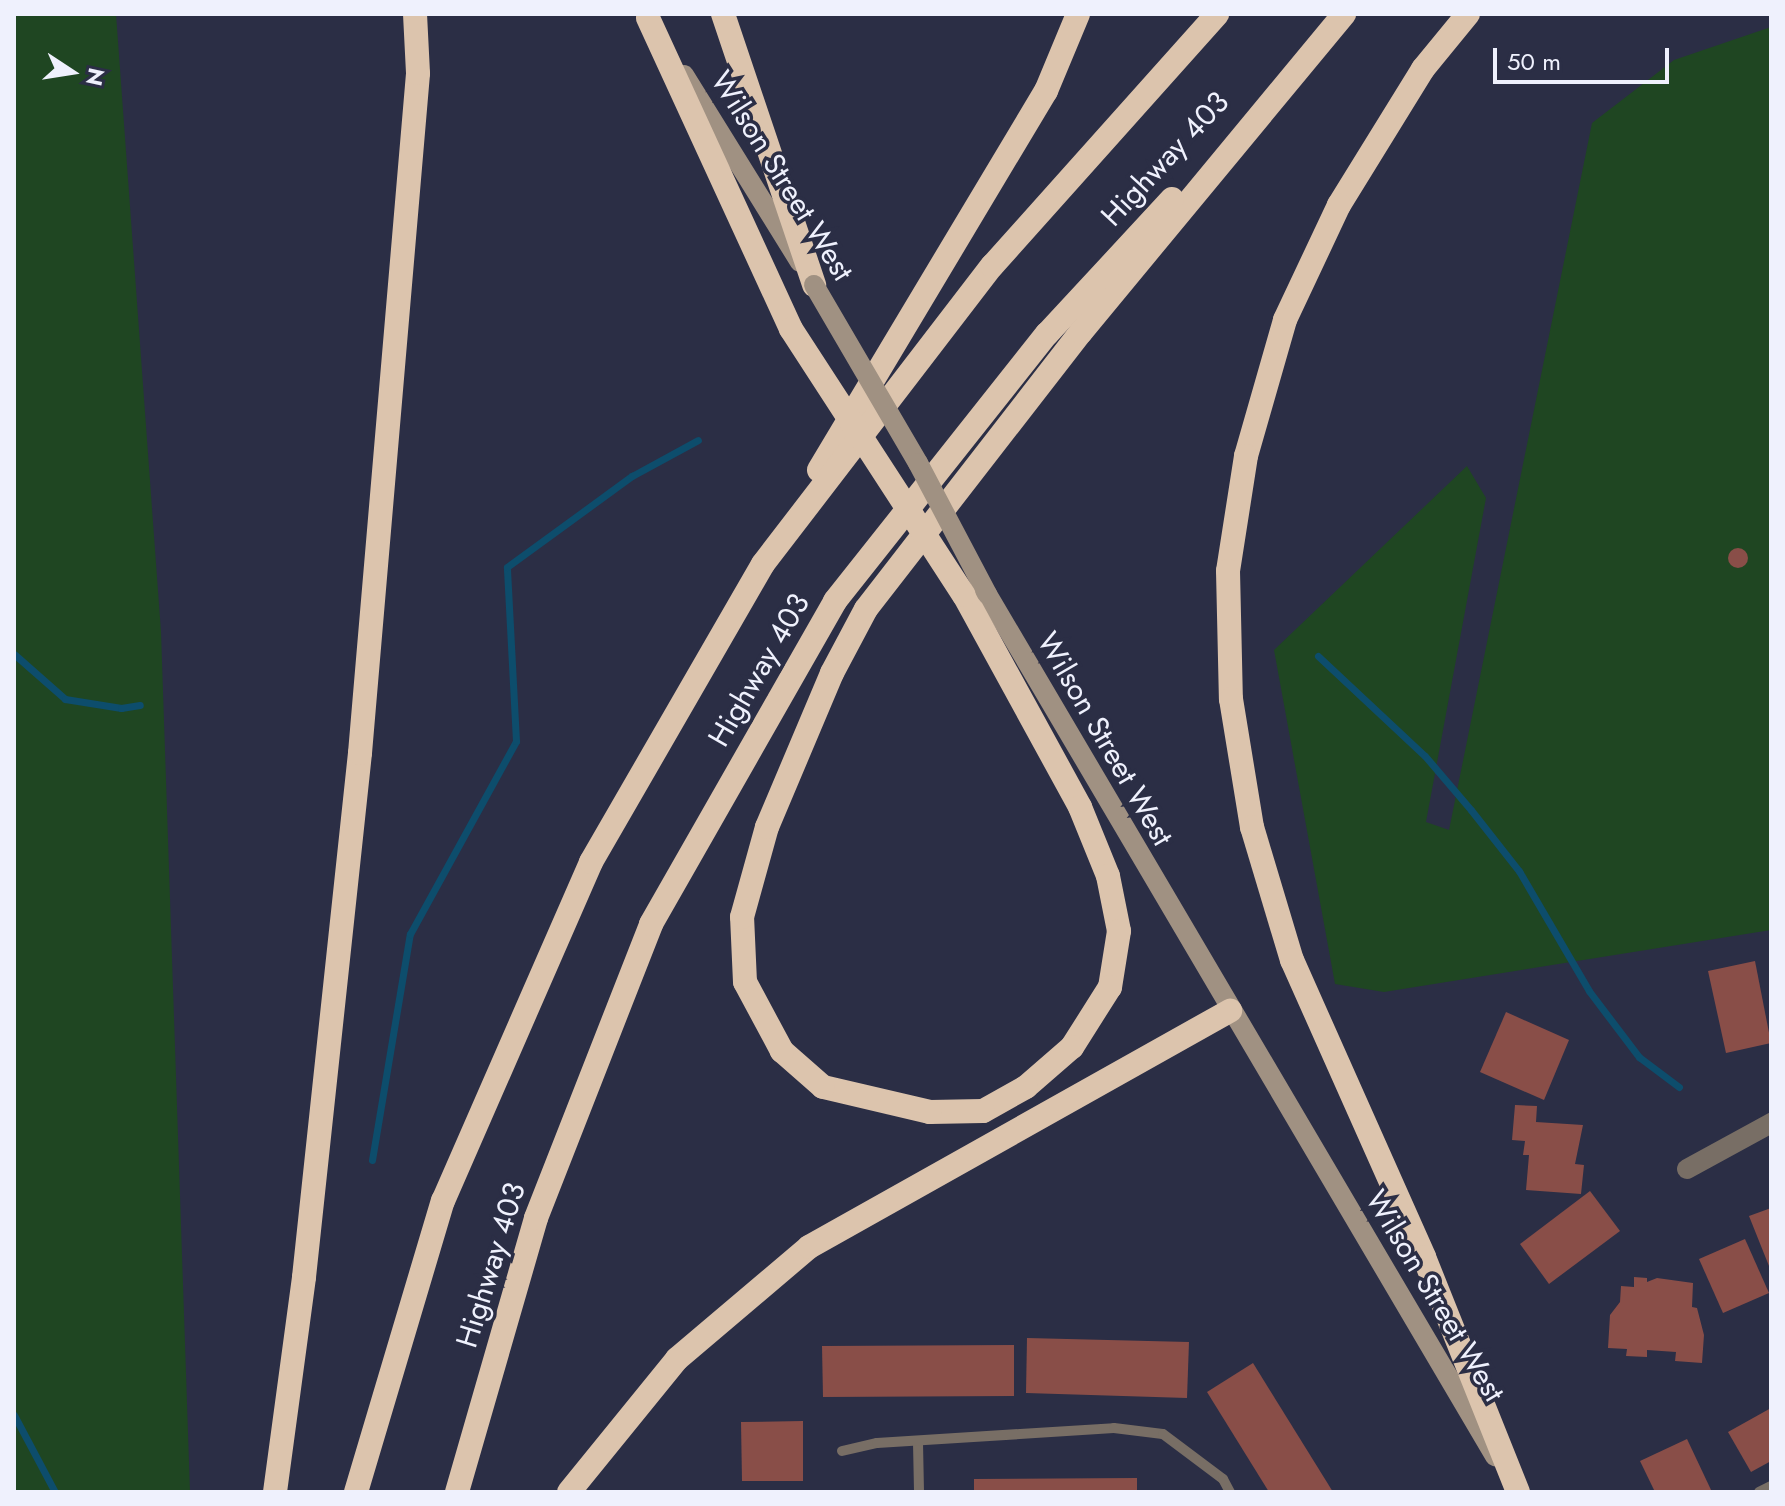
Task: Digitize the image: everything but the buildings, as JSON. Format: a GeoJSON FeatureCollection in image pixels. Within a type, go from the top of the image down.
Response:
{"type":"FeatureCollection","features":[{"type":"Feature","properties":{"kind":"highway"},"geometry":{"type":"LineString","coordinates":[[275,1492],[304,1277],[360,753],[418,73],[415,14]]}},
{"type":"Feature","properties":{"kind":"highway"},"geometry":{"type":"LineString","coordinates":[[723,14],[814,285]]}},
{"type":"Feature","properties":{"kind":"highway"},"geometry":{"type":"LineString","coordinates":[[763,564],[1046,91],[1078,14]]}},
{"type":"Feature","properties":{"kind":"highway","name":"Highway 403"},"geometry":{"type":"LineString","coordinates":[[356,1492],[443,1201],[591,862],[763,564],[992,266],[1217,14]]}},
{"type":"Feature","properties":{"kind":"highway"},"geometry":{"type":"LineString","coordinates":[[647,16],[791,329],[975,595],[1080,807],[1108,876],[1119,931],[1110,987],[1072,1047],[1026,1087],[983,1111],[930,1112],[823,1087],[782,1051],[745,982],[742,917],[767,827],[832,673],[866,609],[1081,332],[1343,14]]}},
{"type":"Feature","properties":{"kind":"highway","name":"Highway 403"},"geometry":{"type":"LineString","coordinates":[[457,1492],[536,1218],[651,924],[835,601],[1047,334],[1343,14]]}},
{"type":"Feature","properties":{"kind":"highway"},"geometry":{"type":"LineString","coordinates":[[1468,14],[1423,69],[1339,205],[1285,320],[1246,456],[1228,571],[1231,699],[1252,827],[1292,960],[1424,1257],[1517,1492]]}},
{"type":"Feature","properties":{"kind":"highway"},"geometry":{"type":"LineString","coordinates":[[569,1492],[677,1359],[809,1247],[1230,1011]]}},
{"type":"Feature","properties":{"kind":"main road","name":"Wilson Street West"},"geometry":{"type":"LineString","coordinates":[[647,16],[814,285],[918,463],[975,595],[1230,1011],[1517,1492]]}},
{"type":"Feature","properties":{"kind":"street"},"geometry":{"type":"LineString","coordinates":[[1687,1169],[1771,1123]]}},
{"type":"Feature","properties":{"kind":"lane"},"geometry":{"type":"LineString","coordinates":[[842,1451],[877,1443],[918,1443],[1114,1428],[1163,1434],[1223,1479],[1230,1492]]}},
{"type":"Feature","properties":{"kind":"lane"},"geometry":{"type":"LineString","coordinates":[[918,1443],[919,1492]]}},
{"type":"Feature","properties":{"kind":"lane"},"geometry":{"type":"LineString","coordinates":[[1759,1492],[1771,1486]]}},
{"type":"Feature","properties":{"kind":"green space"},"geometry":{"type":"Polygon","coordinates":[[[14,14],[116,14],[161,632],[190,1492],[14,1492],[14,14]]]}},
{"type":"Feature","properties":{"kind":"green space"},"geometry":{"type":"Polygon","coordinates":[[[1771,27],[1771,930],[1384,992],[1335,984],[1274,650],[1467,466],[1486,498],[1426,822],[1449,830],[1592,123],[1674,60],[1771,27]]]}},
{"type":"Feature","properties":{"kind":"waterway"},"geometry":{"type":"LineString","coordinates":[[372,1160],[410,934],[516,741],[507,567],[632,476],[698,440]]}},
{"type":"Feature","properties":{"kind":"waterway"},"geometry":{"type":"LineString","coordinates":[[14,654],[65,699],[121,708],[140,705]]}},
{"type":"Feature","properties":{"kind":"waterway"},"geometry":{"type":"LineString","coordinates":[[1318,656],[1425,756],[1471,810],[1519,871],[1589,991],[1639,1057],[1679,1087]]}},
{"type":"Feature","properties":{"kind":"waterway"},"geometry":{"type":"LineString","coordinates":[[14,1415],[55,1492]]}}]}
